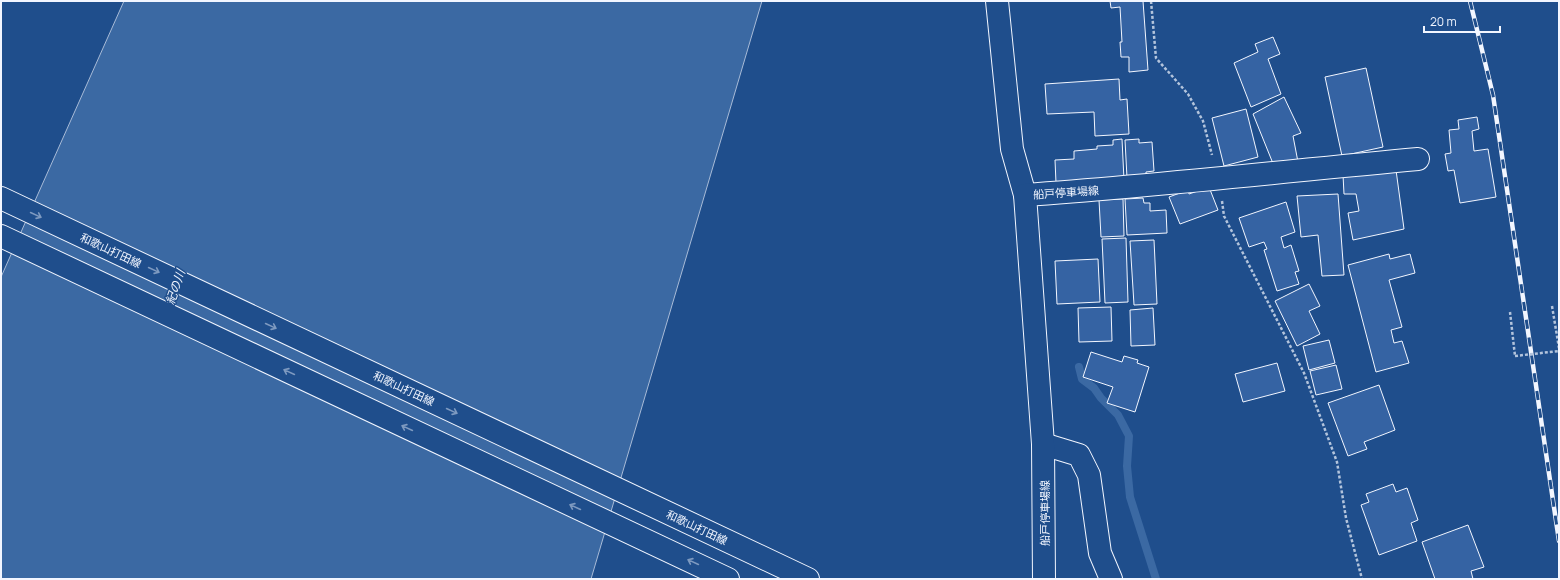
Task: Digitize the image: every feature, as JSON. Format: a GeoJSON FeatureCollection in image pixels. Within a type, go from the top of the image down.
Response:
{"type":"FeatureCollection","features":[{"type":"Feature","properties":{"kind":"main road"},"geometry":{"type":"LineString","coordinates":[[997,1],[1012,149],[1025,195]]}},
{"type":"Feature","properties":{"kind":"main road","name":"船戸停車場線"},"geometry":{"type":"LineString","coordinates":[[1044,579],[1043,444],[1025,195],[1128,188],[1418,159]]}},
{"type":"Feature","properties":{"kind":"main road","name":"和歌山打田線"},"geometry":{"type":"LineString","coordinates":[[1,198],[808,579]]}},
{"type":"Feature","properties":{"kind":"main road"},"geometry":{"type":"LineString","coordinates":[[1,236],[728,579]]}},
{"type":"Feature","properties":{"kind":"main road"},"geometry":{"type":"LineString","coordinates":[[1043,444],[1079,455],[1089,475],[1100,553],[1111,579]]}},
{"type":"Feature","properties":{"kind":"path"},"geometry":{"type":"LineString","coordinates":[[1151,1],[1156,58],[1188,94],[1203,121],[1218,178],[1224,216],[1304,373],[1337,462],[1346,518],[1362,579]]}},
{"type":"Feature","properties":{"kind":"path"},"geometry":{"type":"LineString","coordinates":[[1510,312],[1515,356],[1559,350],[1552,306]]}},
{"type":"Feature","properties":{"kind":"water","name":"紀の川"},"geometry":{"type":"Polygon","coordinates":[[[124,1],[762,1],[591,579],[1,579],[1,277],[124,1]]]}},
{"type":"Feature","properties":{"kind":"building"},"geometry":{"type":"Polygon","coordinates":[[[1110,1],[1143,1],[1148,70],[1129,72],[1129,57],[1121,57],[1120,42],[1122,42],[1120,7],[1111,8],[1110,1]]]}},
{"type":"Feature","properties":{"kind":"building"},"geometry":{"type":"Polygon","coordinates":[[[1273,37],[1280,54],[1268,59],[1281,94],[1251,107],[1234,63],[1258,52],[1255,44],[1273,37]]]}},
{"type":"Feature","properties":{"kind":"building"},"geometry":{"type":"Polygon","coordinates":[[[1366,68],[1383,147],[1342,156],[1325,77],[1366,68]]]}},
{"type":"Feature","properties":{"kind":"building"},"geometry":{"type":"Polygon","coordinates":[[[1119,79],[1120,100],[1127,99],[1129,134],[1095,136],[1094,112],[1047,114],[1045,84],[1119,79]]]}},
{"type":"Feature","properties":{"kind":"building"},"geometry":{"type":"Polygon","coordinates":[[[1284,97],[1301,133],[1293,136],[1298,162],[1274,166],[1253,114],[1284,97]]]}},
{"type":"Feature","properties":{"kind":"building"},"geometry":{"type":"Polygon","coordinates":[[[1246,109],[1258,157],[1224,166],[1212,118],[1246,109]]]}},
{"type":"Feature","properties":{"kind":"building"},"geometry":{"type":"Polygon","coordinates":[[[1477,117],[1479,129],[1472,131],[1474,151],[1488,149],[1496,197],[1460,203],[1454,170],[1448,171],[1445,154],[1451,153],[1449,130],[1459,129],[1458,120],[1477,117]]]}},
{"type":"Feature","properties":{"kind":"building"},"geometry":{"type":"Polygon","coordinates":[[[1122,139],[1124,180],[1056,183],[1055,160],[1074,159],[1074,151],[1097,149],[1097,146],[1113,145],[1113,140],[1122,139]]]}},
{"type":"Feature","properties":{"kind":"building"},"geometry":{"type":"Polygon","coordinates":[[[1139,139],[1139,143],[1152,142],[1154,171],[1146,172],[1146,177],[1127,178],[1125,140],[1139,139]]]}},
{"type":"Feature","properties":{"kind":"building"},"geometry":{"type":"Polygon","coordinates":[[[1396,170],[1404,229],[1353,240],[1348,213],[1359,211],[1356,194],[1344,194],[1343,175],[1396,170]]]}},
{"type":"Feature","properties":{"kind":"building"},"geometry":{"type":"Polygon","coordinates":[[[1209,187],[1218,210],[1180,224],[1169,197],[1188,190],[1189,194],[1209,187]]]}},
{"type":"Feature","properties":{"kind":"building"},"geometry":{"type":"Polygon","coordinates":[[[1338,194],[1344,275],[1322,276],[1318,235],[1301,237],[1297,196],[1338,194]]]}},
{"type":"Feature","properties":{"kind":"building"},"geometry":{"type":"Polygon","coordinates":[[[1143,198],[1144,203],[1150,203],[1150,211],[1166,210],[1167,233],[1127,235],[1125,199],[1143,198]]]}},
{"type":"Feature","properties":{"kind":"building"},"geometry":{"type":"Polygon","coordinates":[[[1123,199],[1124,236],[1101,237],[1099,200],[1123,199]]]}},
{"type":"Feature","properties":{"kind":"building"},"geometry":{"type":"Polygon","coordinates":[[[1286,202],[1295,232],[1281,237],[1284,248],[1291,245],[1299,271],[1295,272],[1299,284],[1277,291],[1264,250],[1267,249],[1264,242],[1249,247],[1239,218],[1286,202]]]}},
{"type":"Feature","properties":{"kind":"building"},"geometry":{"type":"Polygon","coordinates":[[[1126,238],[1128,302],[1105,303],[1102,239],[1126,238]]]}},
{"type":"Feature","properties":{"kind":"building"},"geometry":{"type":"Polygon","coordinates":[[[1154,240],[1157,304],[1134,305],[1130,241],[1154,240]]]}},
{"type":"Feature","properties":{"kind":"building"},"geometry":{"type":"Polygon","coordinates":[[[1389,254],[1390,259],[1410,254],[1415,273],[1389,280],[1402,327],[1391,330],[1394,343],[1402,341],[1409,363],[1376,372],[1348,265],[1389,254]]]}},
{"type":"Feature","properties":{"kind":"building"},"geometry":{"type":"Polygon","coordinates":[[[1098,259],[1100,302],[1057,304],[1055,261],[1098,259]]]}},
{"type":"Feature","properties":{"kind":"building"},"geometry":{"type":"Polygon","coordinates":[[[1309,284],[1320,306],[1309,311],[1320,334],[1297,346],[1275,301],[1309,284]]]}},
{"type":"Feature","properties":{"kind":"building"},"geometry":{"type":"Polygon","coordinates":[[[1111,307],[1112,341],[1079,342],[1078,308],[1111,307]]]}},
{"type":"Feature","properties":{"kind":"building"},"geometry":{"type":"Polygon","coordinates":[[[1153,308],[1155,345],[1131,346],[1130,310],[1153,308]]]}},
{"type":"Feature","properties":{"kind":"building"},"geometry":{"type":"Polygon","coordinates":[[[1329,340],[1335,363],[1309,370],[1303,346],[1329,340]]]}},
{"type":"Feature","properties":{"kind":"building"},"geometry":{"type":"Polygon","coordinates":[[[1091,352],[1122,362],[1124,356],[1138,360],[1137,363],[1149,367],[1135,412],[1107,403],[1113,387],[1083,377],[1091,352]]]}},
{"type":"Feature","properties":{"kind":"building"},"geometry":{"type":"Polygon","coordinates":[[[1277,363],[1285,391],[1243,402],[1235,374],[1277,363]]]}},
{"type":"Feature","properties":{"kind":"building"},"geometry":{"type":"Polygon","coordinates":[[[1336,365],[1342,389],[1316,395],[1310,371],[1336,365]]]}},
{"type":"Feature","properties":{"kind":"building"},"geometry":{"type":"Polygon","coordinates":[[[1379,385],[1395,430],[1364,442],[1367,449],[1348,456],[1328,403],[1379,385]]]}},
{"type":"Feature","properties":{"kind":"building"},"geometry":{"type":"Polygon","coordinates":[[[1393,484],[1396,492],[1407,488],[1418,520],[1411,523],[1417,541],[1379,555],[1361,505],[1369,502],[1366,494],[1393,484]]]}},
{"type":"Feature","properties":{"kind":"building"},"geometry":{"type":"Polygon","coordinates":[[[1468,525],[1484,567],[1471,571],[1473,579],[1435,579],[1422,542],[1468,525]]]}},
{"type":"Feature","properties":{"kind":"waterway"},"geometry":{"type":"LineString","coordinates":[[1079,367],[1082,379],[1094,388],[1101,398],[1118,415],[1129,436],[1127,466],[1130,497],[1156,579]]}},
{"type":"Feature","properties":{"kind":"railway"},"geometry":{"type":"LineString","coordinates":[[1470,1],[1493,95],[1559,541]]}}]}
